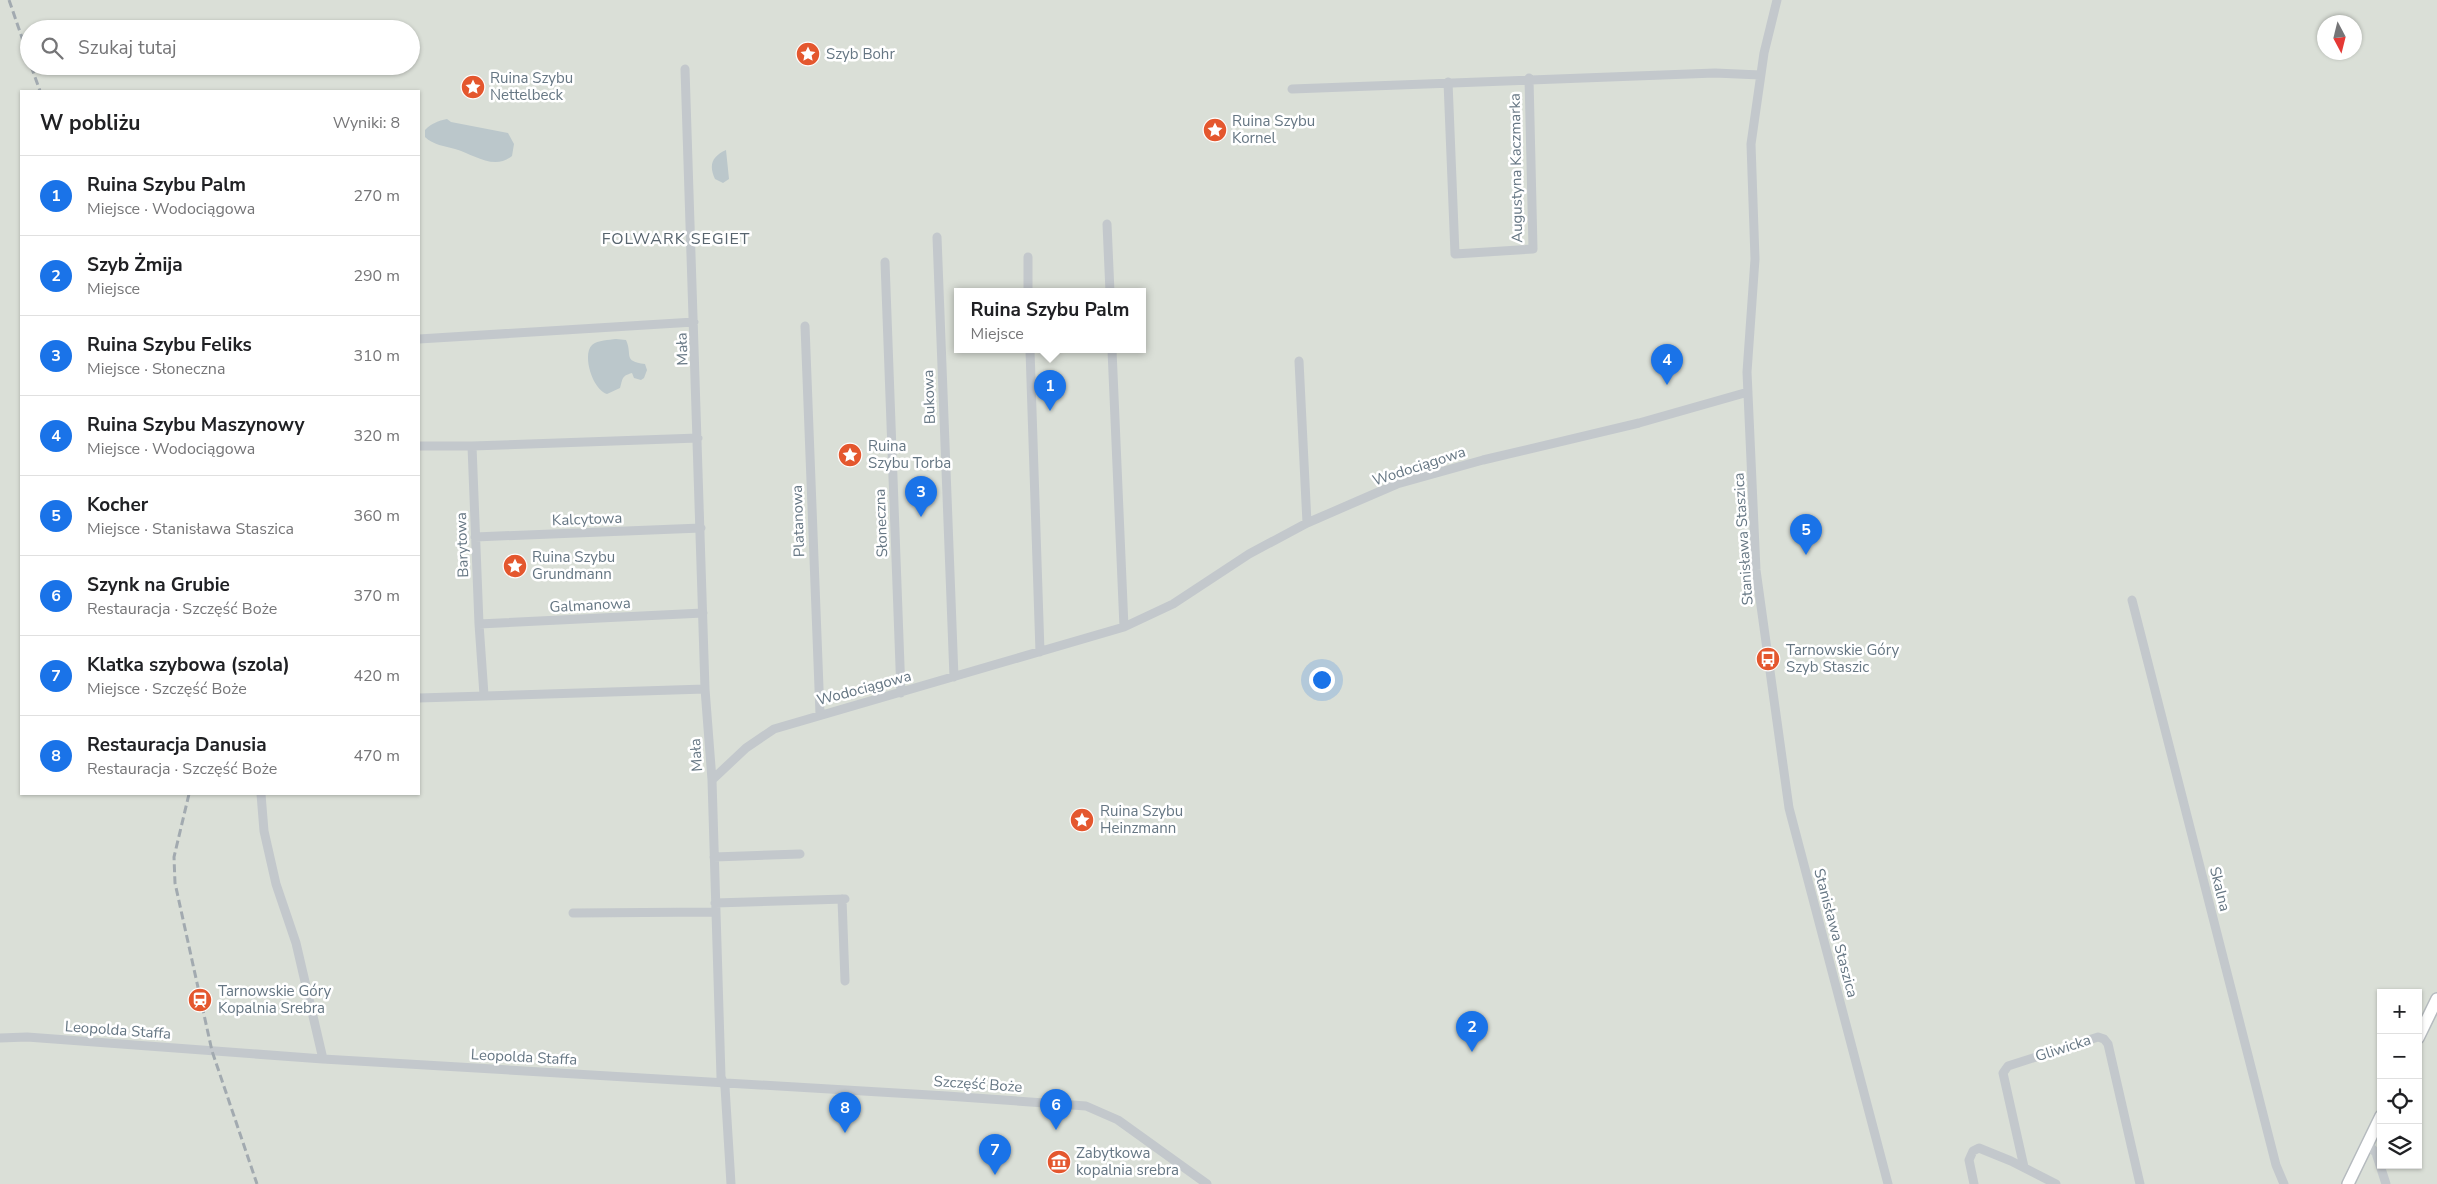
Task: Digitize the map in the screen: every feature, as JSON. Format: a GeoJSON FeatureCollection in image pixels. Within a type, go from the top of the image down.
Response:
{"type":"FeatureCollection","features":[{"type":"Feature","properties":{"kind":"main road"},"geometry":{"type":"LineString","coordinates":[[2420,1034],[2437,999]]}},
{"type":"Feature","properties":{"kind":"main road"},"geometry":{"type":"LineString","coordinates":[[2348,1184],[2377,1124]]}},
{"type":"Feature","properties":{"kind":"street","name":"Stanisława Staszica"},"geometry":{"type":"LineString","coordinates":[[1777,0],[1760,75],[1751,144],[1755,251],[1747,372],[1756,570],[1789,808],[1888,1184]]}},
{"type":"Feature","properties":{"kind":"street","name":"Mała"},"geometry":{"type":"LineString","coordinates":[[686,69],[705,689],[712,780],[721,1077],[723,1082],[731,1184]]}},
{"type":"Feature","properties":{"kind":"street","name":"Augustyna Kaczmarka"},"geometry":{"type":"LineString","coordinates":[[1292,89],[1529,78],[1715,73],[1760,75]]}},
{"type":"Feature","properties":{"kind":"street","name":"Augustyna Kaczmarka"},"geometry":{"type":"LineString","coordinates":[[1448,82],[1455,254],[1533,249],[1529,78]]}},
{"type":"Feature","properties":{"kind":"street"},"geometry":{"type":"LineString","coordinates":[[1107,224],[1110,288]]}},
{"type":"Feature","properties":{"kind":"street","name":"Bukowa"},"geometry":{"type":"LineString","coordinates":[[937,236],[954,677]]}},
{"type":"Feature","properties":{"kind":"street"},"geometry":{"type":"LineString","coordinates":[[1028,257],[1028,288]]}},
{"type":"Feature","properties":{"kind":"street","name":"Słoneczna"},"geometry":{"type":"LineString","coordinates":[[885,262],[901,693]]}},
{"type":"Feature","properties":{"kind":"street","name":"Mała"},"geometry":{"type":"LineString","coordinates":[[420,339],[694,322]]}},
{"type":"Feature","properties":{"kind":"street","name":"Platanowa"},"geometry":{"type":"LineString","coordinates":[[805,326],[820,714]]}},
{"type":"Feature","properties":{"kind":"street"},"geometry":{"type":"LineString","coordinates":[[1030,353],[1040,652]]}},
{"type":"Feature","properties":{"kind":"street"},"geometry":{"type":"LineString","coordinates":[[1112,353],[1124,627]]}},
{"type":"Feature","properties":{"kind":"street"},"geometry":{"type":"LineString","coordinates":[[1299,361],[1307,523]]}},
{"type":"Feature","properties":{"kind":"street","name":"Wodociągowa"},"geometry":{"type":"LineString","coordinates":[[712,780],[758,738],[774,728],[901,693],[1124,627],[1173,604],[1249,554],[1307,523],[1397,484],[1748,392]]}},
{"type":"Feature","properties":{"kind":"street"},"geometry":{"type":"LineString","coordinates":[[420,446],[698,438]]}},
{"type":"Feature","properties":{"kind":"street","name":"Barytowa"},"geometry":{"type":"LineString","coordinates":[[472,446],[479,624],[484,695]]}},
{"type":"Feature","properties":{"kind":"street","name":"Kalcytowa"},"geometry":{"type":"LineString","coordinates":[[475,537],[701,528]]}},
{"type":"Feature","properties":{"kind":"street","name":"Skalna"},"geometry":{"type":"LineString","coordinates":[[2132,600],[2276,1165],[2284,1184]]}},
{"type":"Feature","properties":{"kind":"street","name":"Galmanowa"},"geometry":{"type":"LineString","coordinates":[[479,624],[703,613]]}},
{"type":"Feature","properties":{"kind":"street"},"geometry":{"type":"LineString","coordinates":[[420,698],[705,689]]}},
{"type":"Feature","properties":{"kind":"street"},"geometry":{"type":"LineString","coordinates":[[261,795],[264,831],[276,884],[296,943],[323,1059]]}},
{"type":"Feature","properties":{"kind":"street"},"geometry":{"type":"LineString","coordinates":[[714,857],[800,854]]}},
{"type":"Feature","properties":{"kind":"street"},"geometry":{"type":"LineString","coordinates":[[573,913],[715,908],[844,899],[845,981]]}},
{"type":"Feature","properties":{"kind":"street","name":"Leopolda Staffa"},"geometry":{"type":"LineString","coordinates":[[0,1038],[26,1037],[323,1059],[723,1082]]}},
{"type":"Feature","properties":{"kind":"street","name":"Gliwicka"},"geometry":{"type":"LineString","coordinates":[[2024,1167],[2003,1073],[2008,1066],[2098,1037],[2104,1039],[2108,1044],[2140,1184]]}},
{"type":"Feature","properties":{"kind":"street","name":"Szczęść Boże"},"geometry":{"type":"LineString","coordinates":[[723,1082],[1086,1106],[1118,1120],[1207,1184]]}},
{"type":"Feature","properties":{"kind":"street"},"geometry":{"type":"LineString","coordinates":[[2367,1143],[2376,1153],[2386,1184]]}},
{"type":"Feature","properties":{"kind":"street"},"geometry":{"type":"LineString","coordinates":[[1974,1184],[1969,1160],[1973,1151],[1979,1148],[2024,1167],[2056,1184]]}},
{"type":"Feature","properties":{"kind":"shaded area"},"geometry":{"type":"Polygon","coordinates":[[[0,0],[2437,0],[2437,1184],[0,1184],[0,0]]]}},
{"type":"Feature","properties":{"kind":"shaded area"},"geometry":{"type":"Polygon","coordinates":[[[447,119],[451,122],[508,133],[514,144],[512,156],[498,162],[491,162],[435,144],[425,137],[425,130],[435,123],[447,119]]]}},
{"type":"Feature","properties":{"kind":"shaded area"},"geometry":{"type":"Polygon","coordinates":[[[726,150],[729,179],[723,183],[715,179],[712,165],[715,158],[726,150]]]}},
{"type":"Feature","properties":{"kind":"shaded area"},"geometry":{"type":"Polygon","coordinates":[[[616,339],[626,340],[631,359],[645,364],[647,370],[644,378],[641,380],[634,378],[632,373],[626,375],[620,388],[607,394],[597,386],[593,379],[588,363],[589,349],[594,343],[616,339]]]}},
{"type":"Feature","properties":{"kind":"railway"},"geometry":{"type":"LineString","coordinates":[[9,0],[20,32]]}},
{"type":"Feature","properties":{"kind":"railway"},"geometry":{"type":"LineString","coordinates":[[34,75],[40,90]]}},
{"type":"Feature","properties":{"kind":"railway"},"geometry":{"type":"LineString","coordinates":[[189,795],[174,857],[175,883],[212,1051],[257,1184]]}},
{"type":"Feature","properties":{"kind":"place","name":"Szyb Bohr"},"geometry":{"type":"Point","coordinates":[808,54]}},
{"type":"Feature","properties":{"kind":"place","name":"Ruina Szybu Nettelbeck"},"geometry":{"type":"Point","coordinates":[473,87]}},
{"type":"Feature","properties":{"kind":"place","name":"Ruina Szybu Kornel"},"geometry":{"type":"Point","coordinates":[1215,130]}},
{"type":"Feature","properties":{"kind":"place","name":"Ruina Szybu Maszynowy"},"geometry":{"type":"Point","coordinates":[1667,385]}},
{"type":"Feature","properties":{"kind":"place","name":"Ruina Szybu Palm"},"geometry":{"type":"Point","coordinates":[1050,411]}},
{"type":"Feature","properties":{"kind":"place","name":"Ruina Szybu Torba"},"geometry":{"type":"Point","coordinates":[850,455]}},
{"type":"Feature","properties":{"kind":"place","name":"Ruina Szybu Feliks"},"geometry":{"type":"Point","coordinates":[921,517]}},
{"type":"Feature","properties":{"kind":"place","name":"Kocher"},"geometry":{"type":"Point","coordinates":[1806,555]}},
{"type":"Feature","properties":{"kind":"place","name":"Ruina Szybu Grundmann"},"geometry":{"type":"Point","coordinates":[515,566]}},
{"type":"Feature","properties":{"kind":"place","name":"Tarnowskie Góry Szyb Staszic"},"geometry":{"type":"Point","coordinates":[1768,659]}},
{"type":"Feature","properties":{"kind":"place","name":"Ruina Szybu Heinzmann"},"geometry":{"type":"Point","coordinates":[1082,820]}},
{"type":"Feature","properties":{"kind":"place","name":"Tarnowskie Góry Kopalnia Srebra"},"geometry":{"type":"Point","coordinates":[200,1000]}},
{"type":"Feature","properties":{"kind":"place","name":"Szyb Żmija"},"geometry":{"type":"Point","coordinates":[1472,1052]}},
{"type":"Feature","properties":{"kind":"place","name":"Szynk na Grubie"},"geometry":{"type":"Point","coordinates":[1056,1130]}},
{"type":"Feature","properties":{"kind":"place","name":"Restauracja Danusia"},"geometry":{"type":"Point","coordinates":[845,1133]}},
{"type":"Feature","properties":{"kind":"place","name":"Zabytkowa kopalnia srebra"},"geometry":{"type":"Point","coordinates":[1059,1162]}},
{"type":"Feature","properties":{"kind":"place","name":"Klatka szybowa (szola)"},"geometry":{"type":"Point","coordinates":[995,1175]}},
{"type":"Feature","properties":{"kind":"district","name":"FOLWARK SEGIET"},"geometry":{"type":"Point","coordinates":[676,238]}}]}
